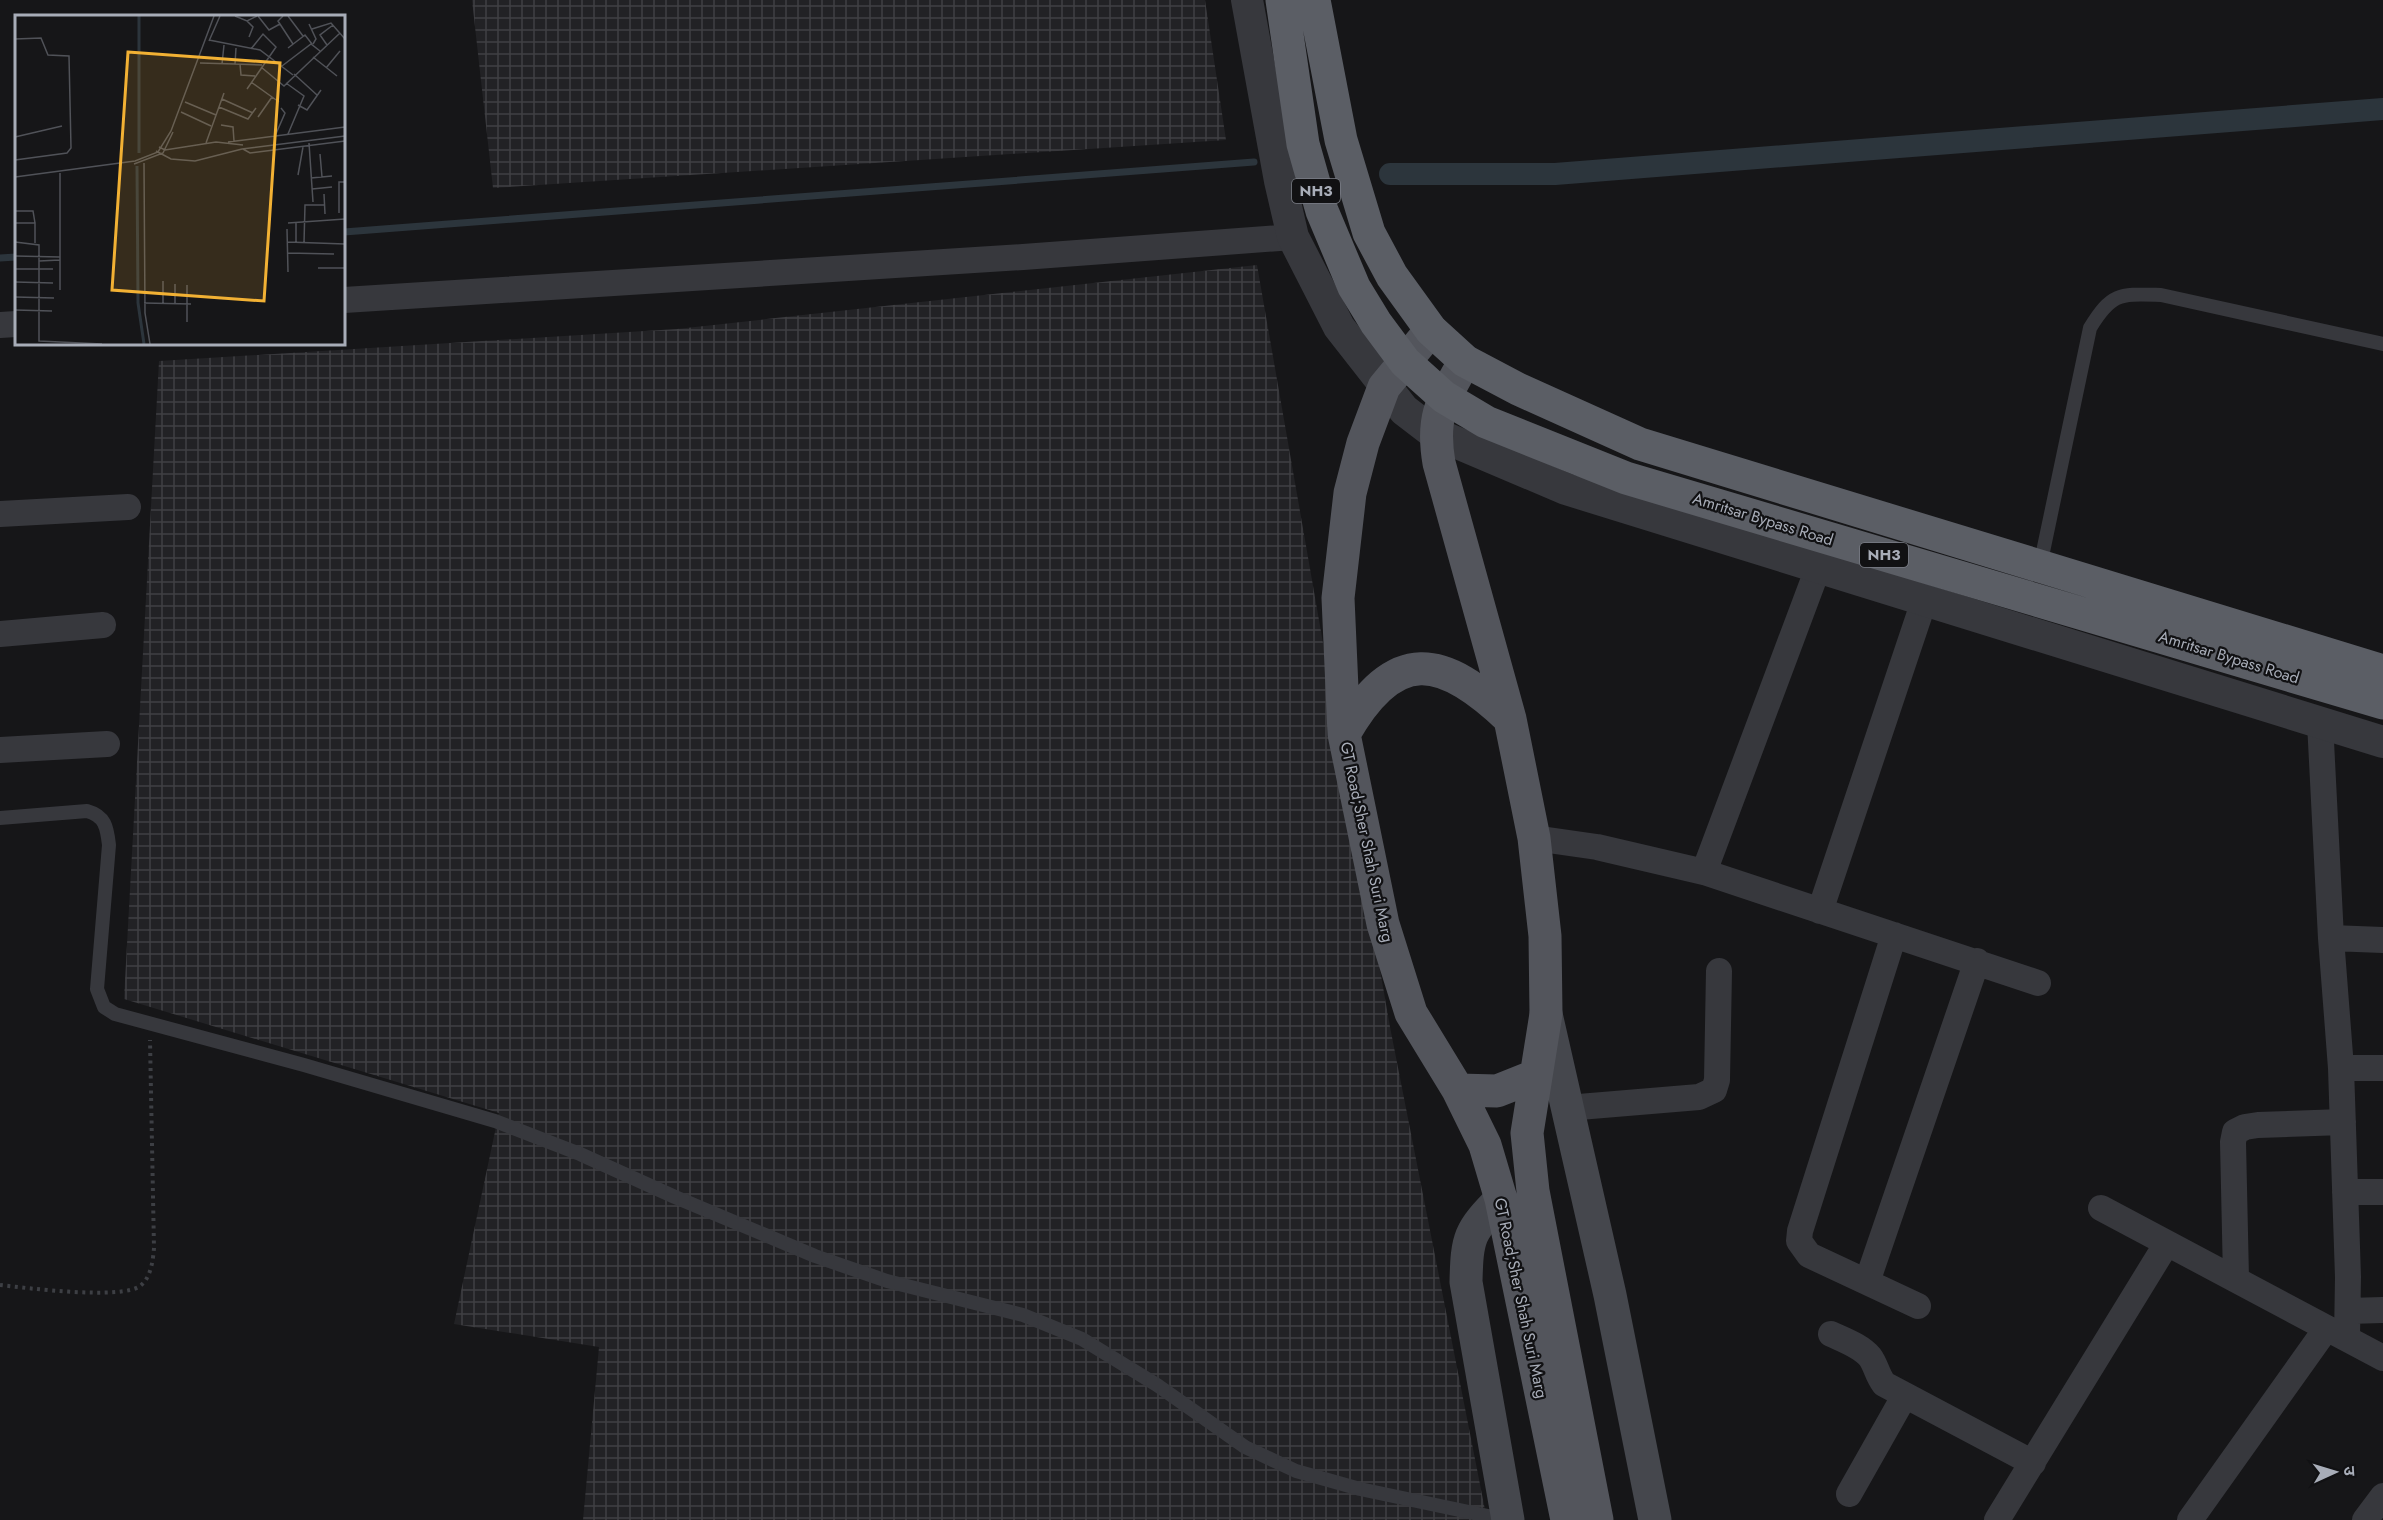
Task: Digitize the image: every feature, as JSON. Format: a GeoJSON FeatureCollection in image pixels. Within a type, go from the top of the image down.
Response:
{"type":"FeatureCollection","features":[{"type":"Feature","properties":{"kind":"highway","name":"NH3"},"geometry":{"type":"LineString","coordinates":[[1282,0],[1303,144],[1322,211],[1354,286],[1376,323],[1405,362]]}},
{"type":"Feature","properties":{"kind":"highway","name":"NH3"},"geometry":{"type":"LineString","coordinates":[[1314,0],[1341,140],[1355,194],[1369,233],[1392,276],[1431,330]]}},
{"type":"Feature","properties":{"kind":"highway","name":"Amritsar Bypass Road"},"geometry":{"type":"LineString","coordinates":[[1431,330],[1465,361],[1518,389],[1640,444],[2383,671]]}},
{"type":"Feature","properties":{"kind":"highway","name":"Amritsar Bypass Road"},"geometry":{"type":"LineString","coordinates":[[1405,362],[1444,397],[1486,422],[1626,478],[2383,704]]}},
{"type":"Feature","properties":{"kind":"main road","name":"GT Road;Sher Shah Suri Marg"},"geometry":{"type":"LineString","coordinates":[[1431,330],[1384,387],[1363,443],[1350,493],[1338,598],[1344,734],[1364,841],[1390,946],[1411,1013],[1458,1090],[1485,1145],[1501,1199],[1567,1520]]}},
{"type":"Feature","properties":{"kind":"main road","name":"GT Road;Sher Shah Suri Marg"},"geometry":{"type":"LineString","coordinates":[[1465,361],[1444,397],[1434,433],[1439,463],[1510,719],[1534,838],[1545,936],[1546,1014],[1527,1132],[1533,1191],[1597,1520]]}},
{"type":"Feature","properties":{"kind":"main road"},"geometry":{"type":"LineString","coordinates":[[1344,734],[1358,709],[1374,690],[1392,677],[1412,669],[1436,669],[1458,677],[1483,693],[1510,719]]}},
{"type":"Feature","properties":{"kind":"main road"},"geometry":{"type":"LineString","coordinates":[[1546,1014],[1661,1518]]}},
{"type":"Feature","properties":{"kind":"main road"},"geometry":{"type":"LineString","coordinates":[[1458,1090],[1497,1091],[1535,1076]]}},
{"type":"Feature","properties":{"kind":"main road"},"geometry":{"type":"LineString","coordinates":[[1499,1519],[1466,1282],[1467,1252],[1475,1225],[1501,1199]]}},
{"type":"Feature","properties":{"kind":"street"},"geometry":{"type":"LineString","coordinates":[[1247,0],[1280,181],[1293,237],[1339,327],[1404,410],[1434,433],[1566,489],[2383,742]]}},
{"type":"Feature","properties":{"kind":"street"},"geometry":{"type":"LineString","coordinates":[[345,300],[1023,257],[1293,237]]}},
{"type":"Feature","properties":{"kind":"street"},"geometry":{"type":"LineString","coordinates":[[0,325],[15,324]]}},
{"type":"Feature","properties":{"kind":"street"},"geometry":{"type":"LineString","coordinates":[[0,514],[128,507]]}},
{"type":"Feature","properties":{"kind":"street"},"geometry":{"type":"LineString","coordinates":[[1704,872],[1818,568]]}},
{"type":"Feature","properties":{"kind":"street"},"geometry":{"type":"LineString","coordinates":[[1820,910],[1924,601]]}},
{"type":"Feature","properties":{"kind":"street"},"geometry":{"type":"LineString","coordinates":[[0,634],[104,625]]}},
{"type":"Feature","properties":{"kind":"street"},"geometry":{"type":"LineString","coordinates":[[2190,1520],[2337,1333],[2348,1311],[2341,1068],[2331,938],[2320,722]]}},
{"type":"Feature","properties":{"kind":"street"},"geometry":{"type":"LineString","coordinates":[[0,750],[107,744]]}},
{"type":"Feature","properties":{"kind":"street"},"geometry":{"type":"LineString","coordinates":[[1534,838],[1597,847],[1704,872],[1977,960],[2038,983]]}},
{"type":"Feature","properties":{"kind":"street"},"geometry":{"type":"LineString","coordinates":[[1894,935],[1800,1231],[1799,1241],[1809,1255],[1918,1306]]}},
{"type":"Feature","properties":{"kind":"street"},"geometry":{"type":"LineString","coordinates":[[2331,938],[2383,940]]}},
{"type":"Feature","properties":{"kind":"street"},"geometry":{"type":"LineString","coordinates":[[1867,1282],[1977,960]]}},
{"type":"Feature","properties":{"kind":"street"},"geometry":{"type":"LineString","coordinates":[[1567,1108],[1699,1097],[1714,1090],[1717,1080],[1719,971]]}},
{"type":"Feature","properties":{"kind":"street"},"geometry":{"type":"LineString","coordinates":[[2341,1068],[2383,1068]]}},
{"type":"Feature","properties":{"kind":"street"},"geometry":{"type":"LineString","coordinates":[[2236,1278],[2233,1142],[2235,1132],[2244,1127],[2258,1125],[2343,1122]]}},
{"type":"Feature","properties":{"kind":"street"},"geometry":{"type":"LineString","coordinates":[[2345,1192],[2383,1192]]}},
{"type":"Feature","properties":{"kind":"street"},"geometry":{"type":"LineString","coordinates":[[2101,1208],[2383,1358]]}},
{"type":"Feature","properties":{"kind":"street"},"geometry":{"type":"LineString","coordinates":[[1997,1520],[2167,1243]]}},
{"type":"Feature","properties":{"kind":"street"},"geometry":{"type":"LineString","coordinates":[[2348,1311],[2383,1310]]}},
{"type":"Feature","properties":{"kind":"street"},"geometry":{"type":"LineString","coordinates":[[1831,1334],[1864,1351],[1872,1359],[1878,1376],[1884,1384],[2033,1463]]}},
{"type":"Feature","properties":{"kind":"street"},"geometry":{"type":"LineString","coordinates":[[1849,1494],[1905,1395]]}},
{"type":"Feature","properties":{"kind":"street"},"geometry":{"type":"LineString","coordinates":[[2365,1520],[2383,1496]]}},
{"type":"Feature","properties":{"kind":"lane"},"geometry":{"type":"LineString","coordinates":[[2040,567],[2090,328],[2104,304],[2127,294],[2161,295],[2383,344]]}},
{"type":"Feature","properties":{"kind":"lane"},"geometry":{"type":"LineString","coordinates":[[0,818],[87,811],[98,815],[104,822],[109,844],[98,989],[99,999],[104,1007],[115,1014],[304,1065],[495,1121],[580,1154],[815,1256],[887,1281],[1023,1316],[1082,1339],[1157,1385],[1245,1447],[1296,1471],[1360,1489],[1499,1519]]}},
{"type":"Feature","properties":{"kind":"path"},"geometry":{"type":"LineString","coordinates":[[0,1285],[38,1289],[123,1291],[139,1287],[148,1277],[154,1248],[150,1024]]}},
{"type":"Feature","properties":{"kind":"shaded area"},"geometry":{"type":"Polygon","coordinates":[[[472,0],[1205,0],[1226,140],[493,188],[472,0]]]}},
{"type":"Feature","properties":{"kind":"shaded area"},"geometry":{"type":"Polygon","coordinates":[[[1257,265],[1390,1027],[1487,1520],[583,1520],[599,1347],[454,1324],[499,1113],[124,999],[159,361],[677,329],[1257,265]]]}},
{"type":"Feature","properties":{"kind":"waterway"},"geometry":{"type":"LineString","coordinates":[[1390,174],[1555,174],[2383,109]]}},
{"type":"Feature","properties":{"kind":"waterway"},"geometry":{"type":"LineString","coordinates":[[345,232],[1254,162]]}},
{"type":"Feature","properties":{"kind":"waterway"},"geometry":{"type":"LineString","coordinates":[[0,258],[15,257]]}}]}
